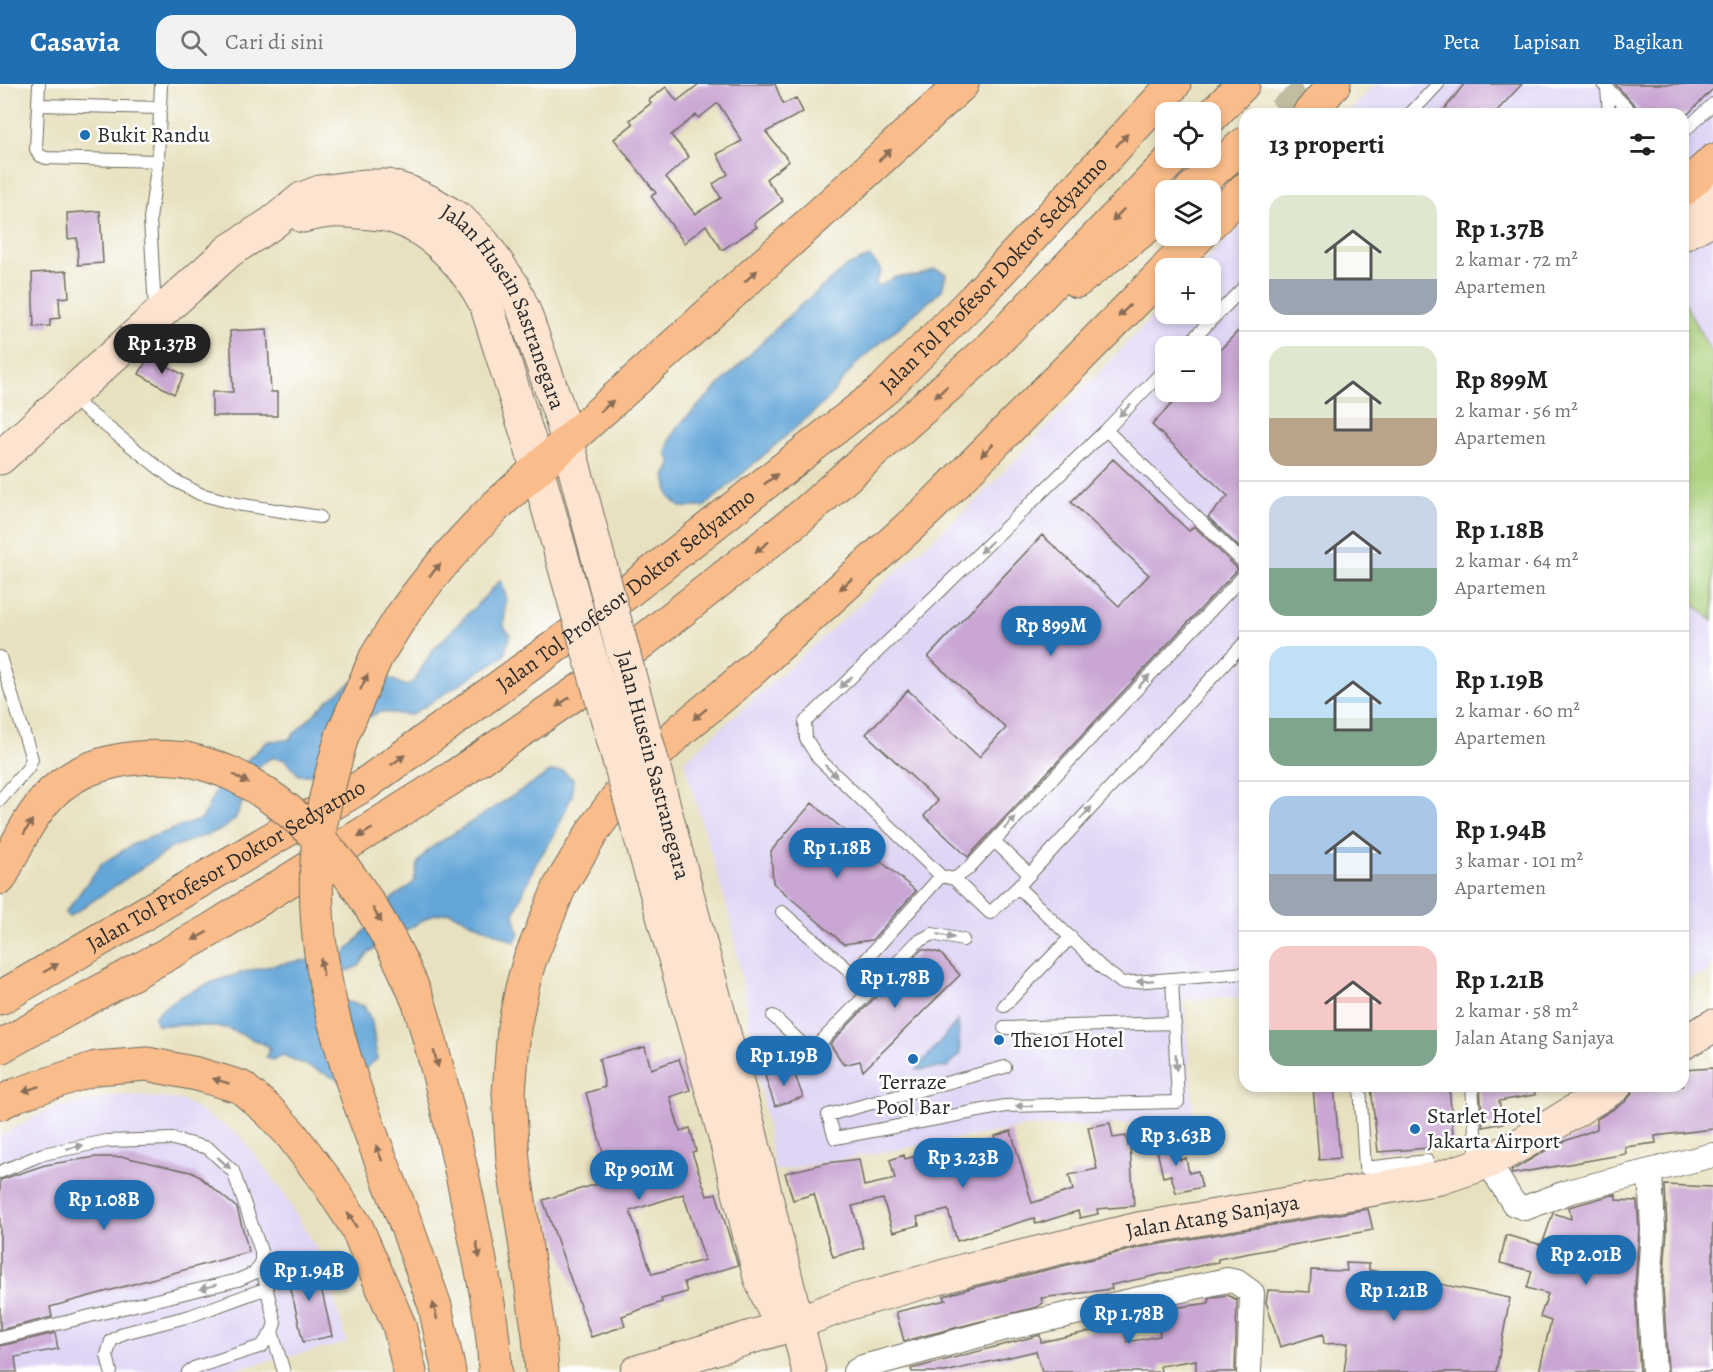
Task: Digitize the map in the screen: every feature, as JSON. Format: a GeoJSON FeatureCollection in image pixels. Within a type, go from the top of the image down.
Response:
{"type":"FeatureCollection","features":[{"type":"Feature","properties":{"kind":"highway"},"geometry":{"type":"LineString","coordinates":[[448,1370],[435,1306],[348,1073],[336,1032],[321,962],[316,888],[323,808],[342,736],[356,700],[376,657],[401,617],[425,582],[454,548],[496,506],[962,84]]}},
{"type":"Feature","properties":{"kind":"highway","name":"Jalan Tol Profesor Doktor Sedyatmo"},"geometry":{"type":"LineString","coordinates":[[0,998],[364,785],[588,623],[882,391],[975,298],[1174,84]]}},
{"type":"Feature","properties":{"kind":"highway"},"geometry":{"type":"LineString","coordinates":[[1221,107],[1243,84]]}},
{"type":"Feature","properties":{"kind":"highway"},"geometry":{"type":"LineString","coordinates":[[1314,108],[1334,84]]}},
{"type":"Feature","properties":{"kind":"highway"},"geometry":{"type":"LineString","coordinates":[[1203,180],[1239,148]]}},
{"type":"Feature","properties":{"kind":"highway"},"geometry":{"type":"LineString","coordinates":[[1689,184],[1713,161]]}},
{"type":"Feature","properties":{"kind":"highway","name":"Jalan Tol Profesor Doktor Sedyatmo"},"geometry":{"type":"LineString","coordinates":[[0,1047],[209,931],[455,776],[586,686],[804,514],[985,353],[1163,168]]}},
{"type":"Feature","properties":{"kind":"highway"},"geometry":{"type":"LineString","coordinates":[[1221,213],[1239,195]]}},
{"type":"Feature","properties":{"kind":"highway"},"geometry":{"type":"LineString","coordinates":[[985,353],[1155,221]]}},
{"type":"Feature","properties":{"kind":"highway"},"geometry":{"type":"LineString","coordinates":[[1177,258],[1189,246]]}},
{"type":"Feature","properties":{"kind":"highway"},"geometry":{"type":"LineString","coordinates":[[542,1372],[539,1335],[513,1161],[509,1093],[514,1028],[522,988],[529,962],[560,886],[595,828],[631,779],[682,729],[733,687],[932,507],[1155,280]]}},
{"type":"Feature","properties":{"kind":"highway"},"geometry":{"type":"LineString","coordinates":[[0,878],[38,811],[53,793],[76,775],[100,764],[164,756],[186,759],[231,774],[250,784],[303,823],[355,883],[374,909],[404,966],[419,1003],[450,1113],[479,1254],[495,1361]]}},
{"type":"Feature","properties":{"kind":"highway"},"geometry":{"type":"LineString","coordinates":[[0,972],[96,917],[266,842]]}},
{"type":"Feature","properties":{"kind":"highway"},"geometry":{"type":"LineString","coordinates":[[0,1103],[16,1095],[96,1068],[147,1064],[197,1074],[240,1087],[268,1110],[290,1133],[328,1183],[356,1226],[399,1325],[410,1372]]}},
{"type":"Feature","properties":{"kind":"main road","name":"Jalan Husein Sastranegara"},"geometry":{"type":"LineString","coordinates":[[0,458],[214,263],[271,224],[302,199],[320,192],[365,186],[388,186],[432,203],[460,220],[483,243],[513,286],[524,310],[561,417],[738,1134],[760,1277],[773,1308],[797,1323]]}},
{"type":"Feature","properties":{"kind":"main road"},"geometry":{"type":"LineString","coordinates":[[1689,204],[1713,191]]}},
{"type":"Feature","properties":{"kind":"main road","name":"Jalan Husein Sastranegara"},"geometry":{"type":"LineString","coordinates":[[271,224],[327,210],[374,213],[395,217],[433,239],[451,253],[476,285],[486,304],[738,1134],[785,1273],[809,1371]]}},
{"type":"Feature","properties":{"kind":"main road"},"geometry":{"type":"LineString","coordinates":[[1689,231],[1713,218]]}},
{"type":"Feature","properties":{"kind":"main road","name":"Jalan Atang Sanjaya"},"geometry":{"type":"LineString","coordinates":[[797,1323],[846,1304],[966,1270],[1138,1229],[1365,1180],[1440,1178],[1483,1164],[1584,1096]]}},
{"type":"Feature","properties":{"kind":"main road"},"geometry":{"type":"LineString","coordinates":[[785,1273],[798,1288],[809,1295],[846,1304]]}},
{"type":"Feature","properties":{"kind":"main road"},"geometry":{"type":"LineString","coordinates":[[730,1343],[760,1345],[782,1351],[792,1356],[809,1371],[818,1334],[831,1316],[846,1304]]}},
{"type":"Feature","properties":{"kind":"main road"},"geometry":{"type":"LineString","coordinates":[[637,1372],[797,1323]]}},
{"type":"Feature","properties":{"kind":"street"},"geometry":{"type":"LineString","coordinates":[[1483,1164],[1510,1197],[1525,1208],[1571,1191],[1713,1155]]}},
{"type":"Feature","properties":{"kind":"street"},"geometry":{"type":"LineString","coordinates":[[1650,1172],[1653,1229],[1649,1287],[1654,1372]]}},
{"type":"Feature","properties":{"kind":"street"},"geometry":{"type":"LineString","coordinates":[[855,1372],[864,1367],[1006,1328],[1227,1280],[1237,1282],[1252,1293],[1249,1372]]}},
{"type":"Feature","properties":{"kind":"lane"},"geometry":{"type":"LineString","coordinates":[[39,84],[36,149],[39,155],[46,158],[158,161]]}},
{"type":"Feature","properties":{"kind":"lane"},"geometry":{"type":"LineString","coordinates":[[155,318],[150,219],[158,161],[160,84]]}},
{"type":"Feature","properties":{"kind":"lane"},"geometry":{"type":"LineString","coordinates":[[1416,108],[1438,84]]}},
{"type":"Feature","properties":{"kind":"lane"},"geometry":{"type":"LineString","coordinates":[[1605,86],[1608,108]]}},
{"type":"Feature","properties":{"kind":"lane"},"geometry":{"type":"LineString","coordinates":[[1605,86],[1627,108]]}},
{"type":"Feature","properties":{"kind":"lane"},"geometry":{"type":"LineString","coordinates":[[1689,126],[1713,104]]}},
{"type":"Feature","properties":{"kind":"lane"},"geometry":{"type":"LineString","coordinates":[[38,105],[161,108]]}},
{"type":"Feature","properties":{"kind":"lane"},"geometry":{"type":"LineString","coordinates":[[1196,336],[1239,292]]}},
{"type":"Feature","properties":{"kind":"lane"},"geometry":{"type":"LineString","coordinates":[[1155,379],[1106,430],[805,722],[806,738],[818,758],[941,876],[954,879],[990,913],[1018,887],[1239,648]]}},
{"type":"Feature","properties":{"kind":"lane"},"geometry":{"type":"LineString","coordinates":[[68,398],[174,480],[200,494],[237,504],[320,517]]}},
{"type":"Feature","properties":{"kind":"lane"},"geometry":{"type":"LineString","coordinates":[[1106,430],[1239,558]]}},
{"type":"Feature","properties":{"kind":"lane"},"geometry":{"type":"LineString","coordinates":[[954,879],[968,869],[1239,580]]}},
{"type":"Feature","properties":{"kind":"lane"},"geometry":{"type":"LineString","coordinates":[[0,657],[32,759],[28,768],[0,800]]}},
{"type":"Feature","properties":{"kind":"lane"},"geometry":{"type":"LineString","coordinates":[[994,841],[1029,874]]}},
{"type":"Feature","properties":{"kind":"lane"},"geometry":{"type":"LineString","coordinates":[[782,912],[854,974],[941,876]]}},
{"type":"Feature","properties":{"kind":"lane"},"geometry":{"type":"LineString","coordinates":[[1018,887],[1101,967],[1122,983],[1239,974]]}},
{"type":"Feature","properties":{"kind":"lane"},"geometry":{"type":"LineString","coordinates":[[773,1016],[811,1052],[917,942],[932,934],[963,940]]}},
{"type":"Feature","properties":{"kind":"lane"},"geometry":{"type":"LineString","coordinates":[[1005,1006],[1071,937]]}},
{"type":"Feature","properties":{"kind":"lane"},"geometry":{"type":"LineString","coordinates":[[1005,1067],[828,1115],[835,1138],[1005,1106],[1178,1102],[1172,979]]}},
{"type":"Feature","properties":{"kind":"lane"},"geometry":{"type":"LineString","coordinates":[[1004,1028],[1175,1023]]}},
{"type":"Feature","properties":{"kind":"lane"},"geometry":{"type":"LineString","coordinates":[[1359,1092],[1365,1180],[1427,1161]]}},
{"type":"Feature","properties":{"kind":"lane"},"geometry":{"type":"LineString","coordinates":[[1473,1092],[1483,1164]]}},
{"type":"Feature","properties":{"kind":"lane"},"geometry":{"type":"LineString","coordinates":[[0,1172],[43,1154],[107,1141],[173,1139],[208,1148],[233,1171],[261,1251],[261,1265],[275,1323],[272,1332],[262,1346],[188,1372]]}},
{"type":"Feature","properties":{"kind":"lane"},"geometry":{"type":"LineString","coordinates":[[0,1338],[238,1280],[254,1273],[261,1265]]}},
{"type":"Feature","properties":{"kind":"lane"},"geometry":{"type":"LineString","coordinates":[[111,1372],[107,1355],[111,1341],[124,1333],[190,1316],[267,1288]]}},
{"type":"Feature","properties":{"kind":"lane"},"geometry":{"type":"LineString","coordinates":[[272,1332],[284,1372]]}},
{"type":"Feature","properties":{"kind":"shaded area"},"geometry":{"type":"Polygon","coordinates":[[[1376,84],[1713,84],[1713,356],[1689,311],[1689,108],[1353,108],[1376,84]]]}},
{"type":"Feature","properties":{"kind":"shaded area"},"geometry":{"type":"Polygon","coordinates":[[[1239,226],[1239,997],[1184,1000],[1194,1122],[1025,1127],[775,1171],[732,924],[684,761],[981,496],[1155,313],[1155,324],[1221,324],[1221,258],[1209,258],[1239,226]]]}},
{"type":"Feature","properties":{"kind":"shaded area"},"geometry":{"type":"Polygon","coordinates":[[[1689,599],[1713,621],[1713,965],[1706,973],[1689,979],[1689,599]]]}},
{"type":"Feature","properties":{"kind":"shaded area"},"geometry":{"type":"Polygon","coordinates":[[[123,1095],[182,1100],[241,1136],[284,1194],[322,1258],[347,1343],[222,1372],[0,1372],[0,1136],[52,1108],[123,1095]]]}},
{"type":"Feature","properties":{"kind":"green space"},"geometry":{"type":"Polygon","coordinates":[[[1689,311],[1713,356],[1713,621],[1689,599],[1689,311]]]}},
{"type":"Feature","properties":{"kind":"water"},"geometry":{"type":"Polygon","coordinates":[[[870,257],[882,271],[875,283],[880,286],[895,277],[917,276],[935,269],[946,274],[942,290],[855,365],[825,402],[704,507],[680,507],[669,496],[665,476],[672,463],[667,455],[669,443],[677,427],[794,311],[847,266],[870,257]]]}},
{"type":"Feature","properties":{"kind":"water"},"geometry":{"type":"Polygon","coordinates":[[[501,580],[506,597],[504,627],[510,635],[504,656],[411,715],[380,712],[358,722],[329,764],[314,775],[299,775],[284,759],[271,758],[259,766],[235,819],[223,829],[173,847],[69,917],[65,913],[101,864],[137,842],[202,819],[217,788],[268,741],[288,740],[329,699],[370,669],[406,686],[415,680],[432,651],[501,580]]]}},
{"type":"Feature","properties":{"kind":"water"},"geometry":{"type":"Polygon","coordinates":[[[563,771],[573,779],[572,795],[555,834],[535,865],[514,914],[519,934],[515,942],[449,912],[432,915],[369,952],[359,966],[337,975],[336,999],[364,1006],[372,1022],[377,1059],[359,1074],[341,1081],[283,1055],[272,1060],[266,1057],[270,1047],[227,1028],[157,1025],[154,1017],[167,1006],[221,979],[298,961],[327,960],[343,954],[388,902],[414,882],[418,862],[429,849],[550,772],[563,771]]]}},
{"type":"Feature","properties":{"kind":"water"},"geometry":{"type":"Polygon","coordinates":[[[958,1020],[960,1053],[948,1067],[916,1070],[958,1020]]]}},
{"type":"Feature","properties":{"kind":"building"},"geometry":{"type":"Polygon","coordinates":[[[699,84],[775,84],[783,104],[796,98],[803,112],[766,132],[789,161],[766,179],[783,201],[754,223],[757,227],[722,250],[706,225],[684,243],[651,196],[656,193],[614,139],[633,124],[630,120],[651,103],[649,100],[666,87],[677,101],[699,84]],[[718,103],[699,118],[696,115],[671,135],[689,157],[666,177],[695,214],[721,198],[713,184],[728,174],[717,154],[742,141],[718,103]]]}},
{"type":"Feature","properties":{"kind":"building"},"geometry":{"type":"Polygon","coordinates":[[[1464,84],[1522,84],[1500,108],[1446,108],[1464,84]]]}},
{"type":"Feature","properties":{"kind":"building"},"geometry":{"type":"Polygon","coordinates":[[[1615,84],[1713,84],[1713,89],[1689,113],[1689,108],[1637,108],[1615,84]]]}},
{"type":"Feature","properties":{"kind":"building"},"geometry":{"type":"Polygon","coordinates":[[[100,211],[103,263],[78,265],[77,238],[68,239],[67,213],[100,211]]]}},
{"type":"Feature","properties":{"kind":"building"},"geometry":{"type":"Polygon","coordinates":[[[67,271],[69,297],[59,298],[60,318],[50,319],[50,326],[34,327],[32,273],[67,271]]]}},
{"type":"Feature","properties":{"kind":"building"},"geometry":{"type":"Polygon","coordinates":[[[267,329],[271,392],[277,392],[277,416],[212,416],[212,392],[233,392],[230,331],[267,329]]]}},
{"type":"Feature","properties":{"kind":"building"},"geometry":{"type":"Polygon","coordinates":[[[1239,330],[1239,547],[1208,517],[1228,496],[1152,425],[1174,402],[1221,402],[1221,349],[1239,330]]]}},
{"type":"Feature","properties":{"kind":"building"},"geometry":{"type":"Polygon","coordinates":[[[149,356],[184,375],[174,394],[139,374],[149,356]]]}},
{"type":"Feature","properties":{"kind":"building"},"geometry":{"type":"Polygon","coordinates":[[[1113,459],[1189,531],[1194,526],[1238,569],[968,857],[924,816],[938,801],[866,734],[908,690],[979,757],[1006,728],[928,657],[1042,535],[1119,606],[1149,575],[1071,502],[1113,459]]]}},
{"type":"Feature","properties":{"kind":"building"},"geometry":{"type":"Polygon","coordinates":[[[812,803],[916,891],[872,940],[844,944],[773,883],[771,851],[812,803]]]}},
{"type":"Feature","properties":{"kind":"building"},"geometry":{"type":"Polygon","coordinates":[[[922,949],[940,953],[960,975],[863,1071],[860,1061],[844,1065],[830,1044],[922,949]]]}},
{"type":"Feature","properties":{"kind":"building"},"geometry":{"type":"Polygon","coordinates":[[[645,1047],[651,1069],[679,1059],[690,1090],[670,1097],[680,1131],[690,1128],[696,1151],[692,1152],[707,1196],[716,1193],[738,1265],[684,1282],[687,1292],[661,1299],[662,1302],[622,1316],[625,1326],[591,1337],[543,1200],[611,1180],[586,1093],[605,1087],[599,1059],[645,1047]],[[683,1194],[630,1211],[652,1274],[705,1260],[683,1194]]]}},
{"type":"Feature","properties":{"kind":"building"},"geometry":{"type":"Polygon","coordinates":[[[792,1067],[803,1097],[775,1106],[765,1076],[792,1067]]]}},
{"type":"Feature","properties":{"kind":"building"},"geometry":{"type":"Polygon","coordinates":[[[1713,1068],[1713,1129],[1655,1136],[1656,1143],[1625,1147],[1626,1154],[1512,1174],[1511,1171],[1557,1144],[1597,1129],[1597,1119],[1625,1102],[1632,1092],[1689,1092],[1689,1070],[1713,1068]]]}},
{"type":"Feature","properties":{"kind":"building"},"geometry":{"type":"Polygon","coordinates":[[[1313,1092],[1334,1092],[1340,1158],[1319,1160],[1313,1092]]]}},
{"type":"Feature","properties":{"kind":"building"},"geometry":{"type":"Polygon","coordinates":[[[1372,1092],[1450,1092],[1454,1146],[1378,1152],[1372,1092]]]}},
{"type":"Feature","properties":{"kind":"building"},"geometry":{"type":"Polygon","coordinates":[[[1480,1092],[1535,1092],[1535,1095],[1499,1101],[1504,1123],[1483,1127],[1480,1092]]]}},
{"type":"Feature","properties":{"kind":"building"},"geometry":{"type":"Polygon","coordinates":[[[1110,1123],[1113,1138],[1126,1136],[1128,1146],[1130,1146],[1134,1206],[1097,1209],[1098,1214],[1080,1218],[1078,1211],[1036,1224],[1034,1218],[957,1241],[948,1210],[917,1217],[919,1225],[893,1232],[883,1199],[852,1206],[864,1248],[833,1257],[814,1194],[793,1200],[785,1173],[826,1163],[859,1159],[864,1186],[895,1179],[890,1160],[904,1155],[905,1159],[952,1145],[953,1150],[996,1138],[995,1136],[1011,1131],[1032,1203],[1073,1190],[1069,1175],[1097,1169],[1088,1127],[1110,1123]]]}},
{"type":"Feature","properties":{"kind":"building"},"geometry":{"type":"Polygon","coordinates":[[[1176,1138],[1180,1160],[1186,1158],[1189,1173],[1198,1171],[1202,1187],[1176,1193],[1171,1175],[1163,1177],[1155,1141],[1176,1138]]]}},
{"type":"Feature","properties":{"kind":"building"},"geometry":{"type":"Polygon","coordinates":[[[96,1157],[124,1157],[195,1173],[237,1208],[249,1252],[50,1307],[52,1317],[0,1330],[0,1180],[45,1165],[96,1157]]]}},
{"type":"Feature","properties":{"kind":"building"},"geometry":{"type":"Polygon","coordinates":[[[1665,1185],[1713,1187],[1713,1372],[1668,1372],[1663,1287],[1667,1230],[1665,1185]]]}},
{"type":"Feature","properties":{"kind":"building"},"geometry":{"type":"Polygon","coordinates":[[[1616,1194],[1616,1200],[1637,1201],[1639,1229],[1635,1288],[1640,1372],[1539,1372],[1551,1321],[1540,1317],[1548,1294],[1527,1288],[1532,1271],[1500,1263],[1506,1235],[1542,1245],[1553,1213],[1571,1219],[1569,1207],[1616,1194]]]}},
{"type":"Feature","properties":{"kind":"building"},"geometry":{"type":"Polygon","coordinates":[[[1368,1209],[1373,1230],[1218,1259],[1218,1262],[1111,1285],[1112,1289],[1041,1298],[1043,1303],[1037,1307],[904,1341],[896,1312],[946,1300],[944,1296],[971,1288],[1142,1247],[1368,1209]]]}},
{"type":"Feature","properties":{"kind":"building"},"geometry":{"type":"Polygon","coordinates":[[[315,1261],[332,1336],[303,1342],[286,1267],[315,1261]]]}},
{"type":"Feature","properties":{"kind":"building"},"geometry":{"type":"Polygon","coordinates":[[[1346,1263],[1369,1264],[1369,1270],[1510,1298],[1496,1372],[1344,1372],[1348,1343],[1324,1344],[1323,1334],[1280,1347],[1266,1302],[1268,1290],[1310,1292],[1311,1270],[1347,1271],[1346,1263]]]}},
{"type":"Feature","properties":{"kind":"building"},"geometry":{"type":"Polygon","coordinates":[[[1227,1295],[1237,1300],[1235,1372],[1196,1372],[1196,1360],[1160,1366],[1161,1372],[1042,1372],[1036,1351],[945,1372],[912,1372],[911,1369],[1040,1335],[1041,1342],[1096,1330],[1094,1323],[1122,1317],[1127,1342],[1160,1336],[1157,1310],[1209,1303],[1209,1298],[1227,1295]]]}},
{"type":"Feature","properties":{"kind":"building"},"geometry":{"type":"Polygon","coordinates":[[[55,1333],[58,1349],[15,1357],[17,1372],[0,1372],[0,1346],[55,1333]]]}},
{"type":"Feature","properties":{"kind":"tunnel"},"geometry":{"type":"LineString","coordinates":[[1289,108],[1319,84]]}},
{"type":"Feature","properties":{"kind":"place","name":"Bukit Randu"},"geometry":{"type":"Point","coordinates":[85,135]}},
{"type":"Feature","properties":{"kind":"place","name":"The101 Hotel"},"geometry":{"type":"Point","coordinates":[999,1040]}},
{"type":"Feature","properties":{"kind":"place","name":"Terraze Pool Bar"},"geometry":{"type":"Point","coordinates":[913,1059]}},
{"type":"Feature","properties":{"kind":"place","name":"Starlet Hotel Jakarta Airport"},"geometry":{"type":"Point","coordinates":[1415,1129]}}]}
